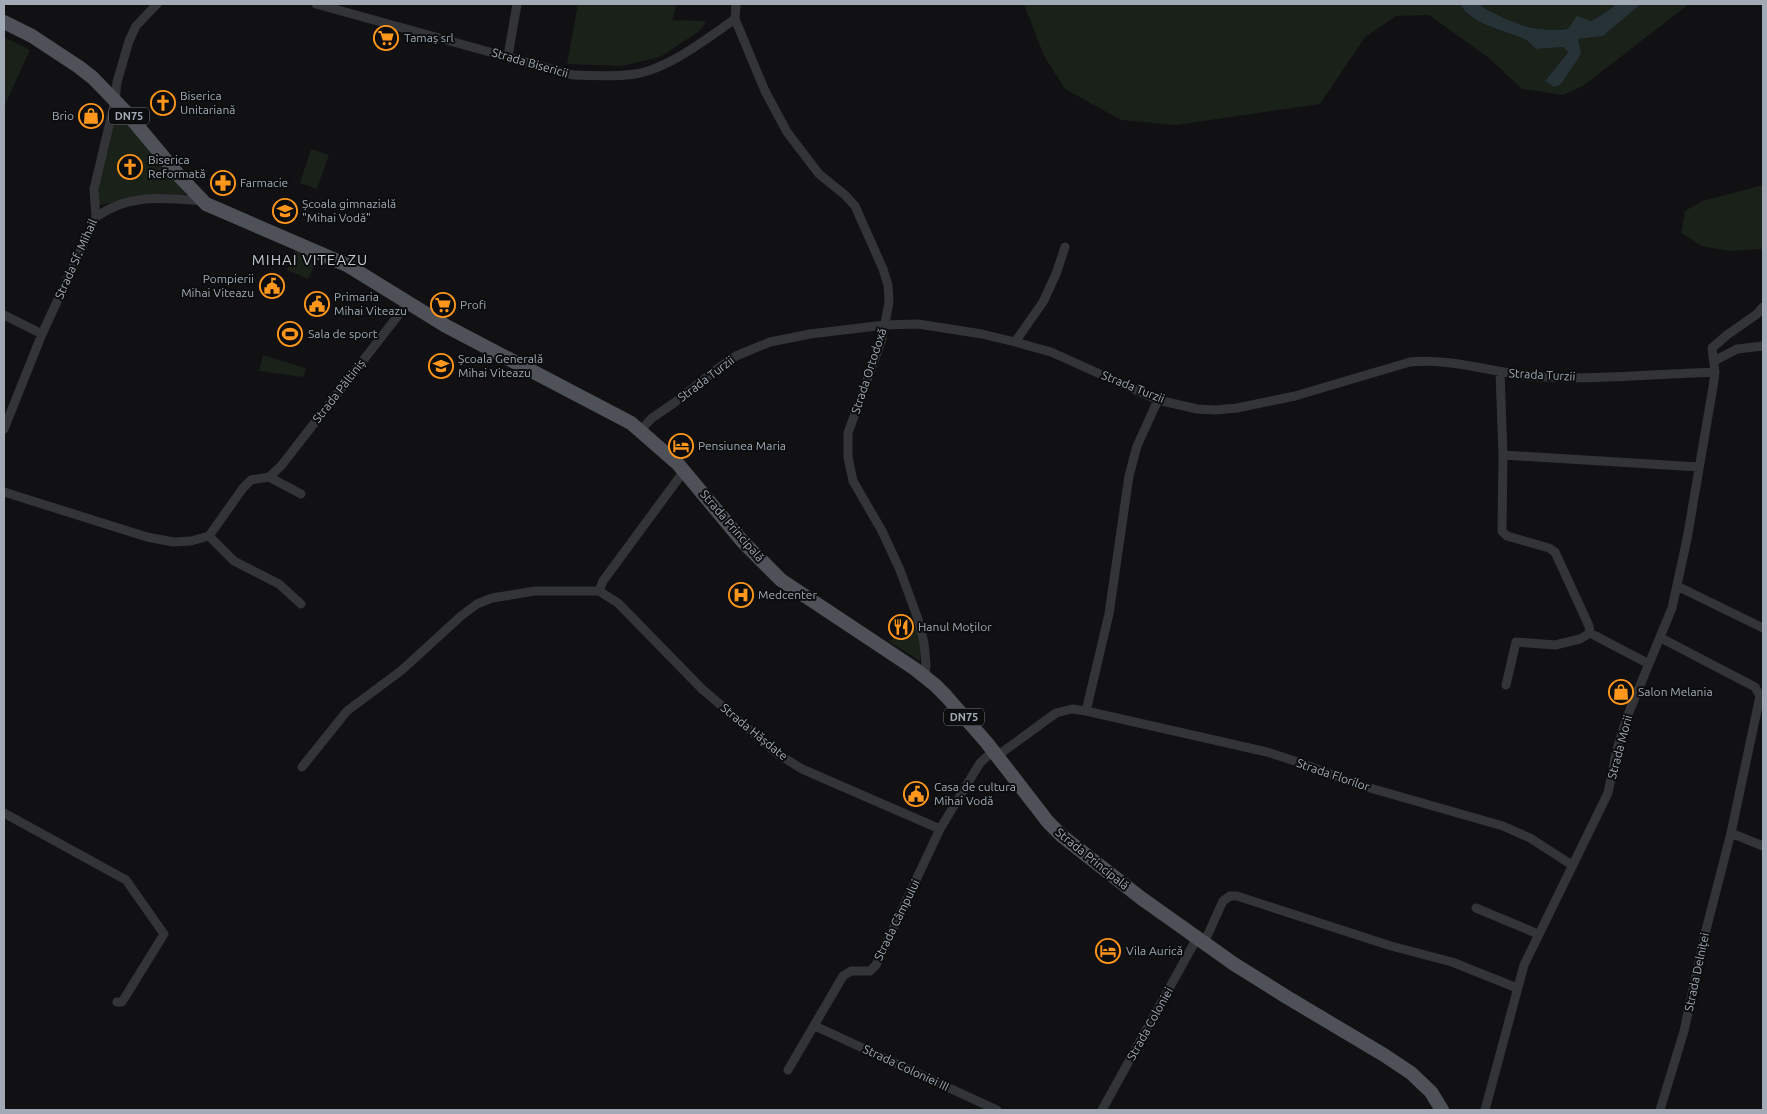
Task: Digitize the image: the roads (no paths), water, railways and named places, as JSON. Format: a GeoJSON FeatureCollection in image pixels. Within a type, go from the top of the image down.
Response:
{"type":"FeatureCollection","features":[{"type":"Feature","properties":{"kind":"main road","name":"Strada Principală"},"geometry":{"type":"LineString","coordinates":[[4,22],[32,36],[79,67],[115,101],[203,201],[213,208],[277,234],[346,266],[407,304],[533,373],[631,423],[684,471],[743,542],[781,580],[925,677],[946,696],[995,754],[1048,822],[1062,836],[1141,898],[1201,941],[1271,988],[1404,1068],[1425,1085],[1440,1104],[1442,1110]]}},
{"type":"Feature","properties":{"kind":"street","name":"Strada Sf. Mihail"},"geometry":{"type":"LineString","coordinates":[[4,429],[42,334],[96,217],[94,189],[115,101],[117,82],[129,41],[136,26],[156,4]]}},
{"type":"Feature","properties":{"kind":"street","name":"Strada Bisericii"},"geometry":{"type":"LineString","coordinates":[[316,4],[573,75],[604,77],[636,74],[656,68],[693,48],[735,19]]}},
{"type":"Feature","properties":{"kind":"street"},"geometry":{"type":"LineString","coordinates":[[508,56],[517,4]]}},
{"type":"Feature","properties":{"kind":"street","name":"Strada Ortodoxă"},"geometry":{"type":"LineString","coordinates":[[736,4],[735,19],[765,91],[787,132],[819,174],[845,194],[855,206],[883,269],[888,285],[889,302],[882,339],[848,433],[848,457],[853,480],[886,538],[918,619],[926,664],[925,677]]}},
{"type":"Feature","properties":{"kind":"street"},"geometry":{"type":"LineString","coordinates":[[96,217],[111,207],[136,200],[159,197],[203,201]]}},
{"type":"Feature","properties":{"kind":"street"},"geometry":{"type":"LineString","coordinates":[[1015,342],[1043,302],[1056,274],[1065,246]]}},
{"type":"Feature","properties":{"kind":"street","name":"Strada Păltiniș"},"geometry":{"type":"LineString","coordinates":[[209,536],[243,488],[251,480],[269,476],[280,466],[407,304]]}},
{"type":"Feature","properties":{"kind":"street"},"geometry":{"type":"LineString","coordinates":[[1763,307],[1757,314],[1712,348],[1714,361],[1737,348],[1763,346]]}},
{"type":"Feature","properties":{"kind":"street"},"geometry":{"type":"LineString","coordinates":[[4,315],[42,334]]}},
{"type":"Feature","properties":{"kind":"street","name":"Strada Turzii"},"geometry":{"type":"LineString","coordinates":[[640,431],[652,418],[736,356],[770,342],[810,334],[885,325],[918,324],[982,334],[1015,342],[1051,352],[1158,400],[1197,409],[1237,408],[1295,396],[1410,362],[1444,362],[1533,376],[1574,377],[1715,372]]}},
{"type":"Feature","properties":{"kind":"street","name":"Strada Morii"},"geometry":{"type":"LineString","coordinates":[[1485,1110],[1524,965],[1608,792],[1627,717],[1672,608],[1687,539],[1715,372],[1714,361]]}},
{"type":"Feature","properties":{"kind":"street"},"geometry":{"type":"LineString","coordinates":[[1500,372],[1503,455],[1502,531],[1507,536],[1549,548],[1555,552],[1589,626],[1590,633]]}},
{"type":"Feature","properties":{"kind":"street"},"geometry":{"type":"LineString","coordinates":[[1086,711],[1109,614],[1129,476],[1137,446],[1158,400]]}},
{"type":"Feature","properties":{"kind":"street"},"geometry":{"type":"LineString","coordinates":[[1503,455],[1699,467]]}},
{"type":"Feature","properties":{"kind":"street"},"geometry":{"type":"LineString","coordinates":[[302,767],[347,711],[402,670],[461,616],[477,604],[492,598],[535,591],[599,591],[603,581],[684,471]]}},
{"type":"Feature","properties":{"kind":"street"},"geometry":{"type":"LineString","coordinates":[[269,476],[301,494]]}},
{"type":"Feature","properties":{"kind":"street"},"geometry":{"type":"LineString","coordinates":[[4,492],[147,537],[173,542],[191,541],[209,536],[234,561],[279,584],[301,604]]}},
{"type":"Feature","properties":{"kind":"street"},"geometry":{"type":"LineString","coordinates":[[1677,586],[1763,628]]}},
{"type":"Feature","properties":{"kind":"street","name":"Strada Hășdate"},"geometry":{"type":"LineString","coordinates":[[599,591],[618,603],[702,689],[778,754],[802,769],[940,830]]}},
{"type":"Feature","properties":{"kind":"street"},"geometry":{"type":"LineString","coordinates":[[1590,633],[1649,664]]}},
{"type":"Feature","properties":{"kind":"street"},"geometry":{"type":"LineString","coordinates":[[1506,685],[1516,642],[1555,645],[1580,639],[1590,633]]}},
{"type":"Feature","properties":{"kind":"street","name":"Strada Delniței"},"geometry":{"type":"LineString","coordinates":[[1660,1110],[1684,1031],[1760,701],[1759,691],[1755,687],[1661,638]]}},
{"type":"Feature","properties":{"kind":"street","name":"Strada Florilor"},"geometry":{"type":"LineString","coordinates":[[995,754],[1056,713],[1072,709],[1086,711],[1266,752],[1356,784],[1503,826],[1530,838],[1572,865]]}},
{"type":"Feature","properties":{"kind":"street","name":"Strada Câmpului"},"geometry":{"type":"LineString","coordinates":[[788,1070],[843,976],[851,971],[870,971],[876,965],[940,830],[980,763],[995,754]]}},
{"type":"Feature","properties":{"kind":"street"},"geometry":{"type":"LineString","coordinates":[[4,813],[126,880],[164,934],[122,1002],[117,1002]]}},
{"type":"Feature","properties":{"kind":"street"},"geometry":{"type":"LineString","coordinates":[[1731,833],[1763,846]]}},
{"type":"Feature","properties":{"kind":"street","name":"Strada Coloniei"},"geometry":{"type":"LineString","coordinates":[[1102,1110],[1223,901],[1230,896],[1237,896],[1391,946],[1452,962],[1517,988]]}},
{"type":"Feature","properties":{"kind":"street"},"geometry":{"type":"LineString","coordinates":[[1476,908],[1538,934]]}},
{"type":"Feature","properties":{"kind":"street","name":"Strada Coloniei III"},"geometry":{"type":"LineString","coordinates":[[815,1026],[997,1110]]}},
{"type":"Feature","properties":{"kind":"place","name":"Tamaș srl"},"geometry":{"type":"Point","coordinates":[386,38]}},
{"type":"Feature","properties":{"kind":"place","name":"Biserica Unitariană"},"geometry":{"type":"Point","coordinates":[163,103]}},
{"type":"Feature","properties":{"kind":"place","name":"Brio"},"geometry":{"type":"Point","coordinates":[91,116]}},
{"type":"Feature","properties":{"kind":"place","name":"Biserica Reformată"},"geometry":{"type":"Point","coordinates":[130,167]}},
{"type":"Feature","properties":{"kind":"place","name":"Farmacie"},"geometry":{"type":"Point","coordinates":[223,183]}},
{"type":"Feature","properties":{"kind":"place","name":"Școala gimnazială \"Mihai Vodă\""},"geometry":{"type":"Point","coordinates":[285,211]}},
{"type":"Feature","properties":{"kind":"place","name":"Pompierii Mihai Viteazu"},"geometry":{"type":"Point","coordinates":[272,286]}},
{"type":"Feature","properties":{"kind":"place","name":"Primaria Mihai Viteazu"},"geometry":{"type":"Point","coordinates":[317,304]}},
{"type":"Feature","properties":{"kind":"place","name":"Profi"},"geometry":{"type":"Point","coordinates":[443,305]}},
{"type":"Feature","properties":{"kind":"place","name":"Sala de sport"},"geometry":{"type":"Point","coordinates":[290,334]}},
{"type":"Feature","properties":{"kind":"place","name":"Școala Generală Mihai Viteazu"},"geometry":{"type":"Point","coordinates":[441,366]}},
{"type":"Feature","properties":{"kind":"place","name":"Pensiunea Maria"},"geometry":{"type":"Point","coordinates":[681,446]}},
{"type":"Feature","properties":{"kind":"place","name":"Medcenter"},"geometry":{"type":"Point","coordinates":[741,595]}},
{"type":"Feature","properties":{"kind":"place","name":"Hanul Moților"},"geometry":{"type":"Point","coordinates":[901,627]}},
{"type":"Feature","properties":{"kind":"place","name":"Salon Melania"},"geometry":{"type":"Point","coordinates":[1621,692]}},
{"type":"Feature","properties":{"kind":"place","name":"Casa de cultura Mihai Vodă"},"geometry":{"type":"Point","coordinates":[916,794]}},
{"type":"Feature","properties":{"kind":"place","name":"Vila Aurică"},"geometry":{"type":"Point","coordinates":[1108,951]}},
{"type":"Feature","properties":{"kind":"district","name":"MIHAI VITEAZU"},"geometry":{"type":"Point","coordinates":[310,260]}}]}
